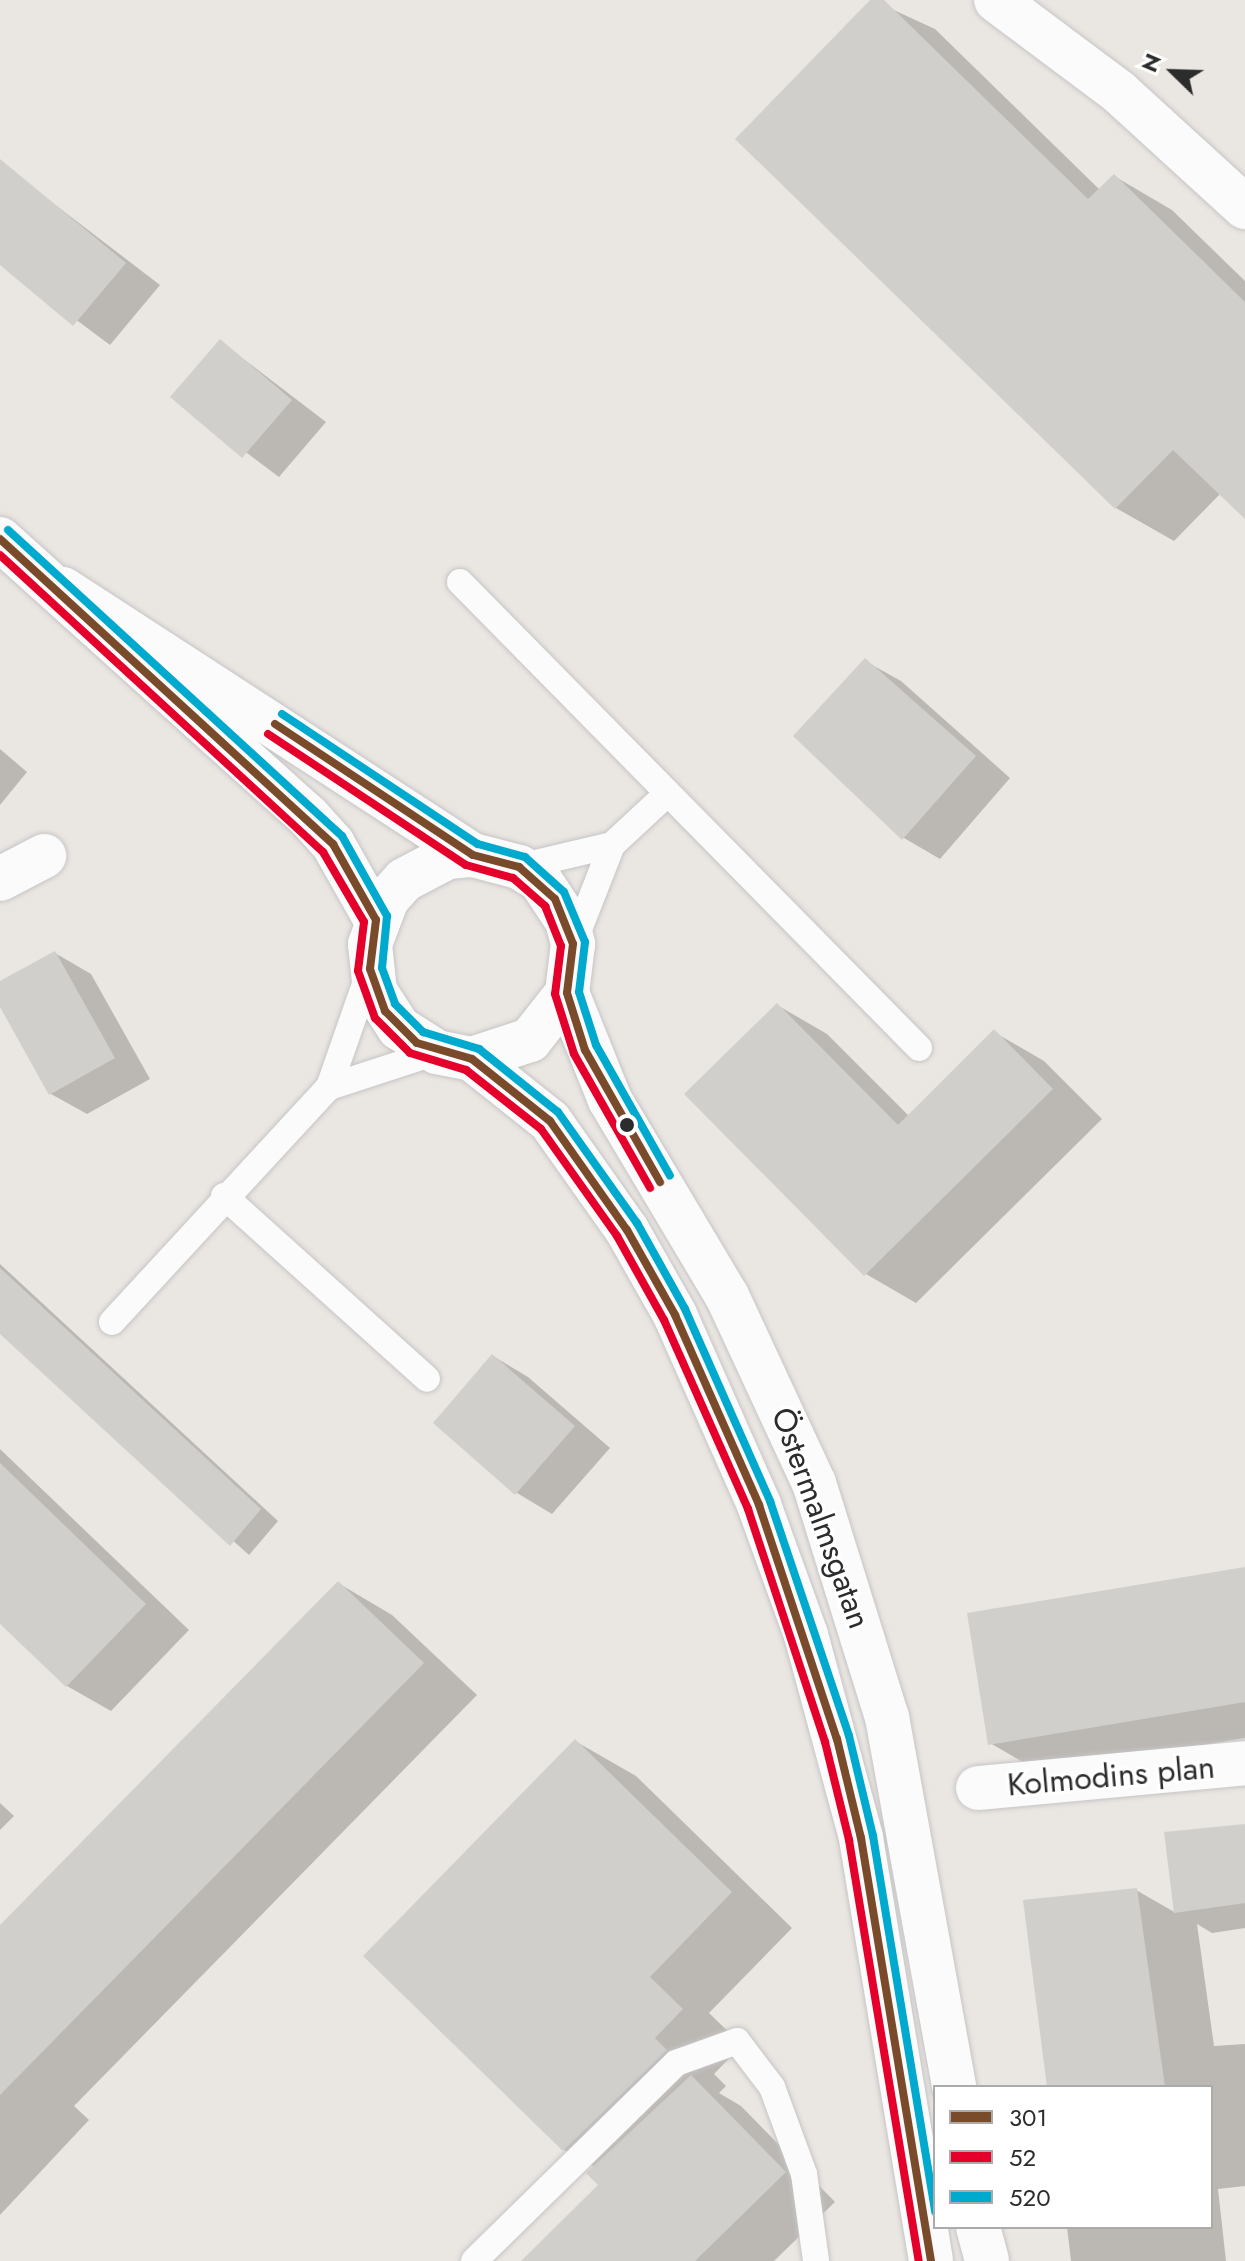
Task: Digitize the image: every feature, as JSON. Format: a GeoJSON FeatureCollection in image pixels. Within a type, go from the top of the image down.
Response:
{"type":"FeatureCollection","features":[{"type":"Feature","properties":{"kind":"main road"},"geometry":{"type":"LineString","coordinates":[[996,0],[1119,92],[1245,207]]}},
{"type":"Feature","properties":{"kind":"main road","name":"Östermalmsgatan"},"geometry":{"type":"LineString","coordinates":[[0,539],[63,589],[333,844],[376,920]]}},
{"type":"Feature","properties":{"kind":"main road","name":"Östermalmsgatan"},"geometry":{"type":"LineString","coordinates":[[63,589],[473,855],[519,867],[555,899],[573,944],[567,993],[610,1100],[727,1296],[814,1483],[887,1717],[954,2085]]}},
{"type":"Feature","properties":{"kind":"main road"},"geometry":{"type":"LineString","coordinates":[[370,969],[376,920],[387,899],[425,866],[473,855]]}},
{"type":"Feature","properties":{"kind":"main road"},"geometry":{"type":"LineString","coordinates":[[0,879],[44,856]]}},
{"type":"Feature","properties":{"kind":"main road","name":"Östermalmsgatan"},"geometry":{"type":"LineString","coordinates":[[370,969],[399,1028],[454,1055],[550,1121],[627,1230],[675,1315],[759,1505],[806,1635],[861,1838],[931,2261]]}},
{"type":"Feature","properties":{"kind":"main road"},"geometry":{"type":"LineString","coordinates":[[454,1055],[530,1040],[567,993]]}},
{"type":"Feature","properties":{"kind":"main road","name":"Kolmodins plan"},"geometry":{"type":"LineString","coordinates":[[978,1788],[1245,1763]]}},
{"type":"Feature","properties":{"kind":"main road"},"geometry":{"type":"LineString","coordinates":[[979,2229],[987,2261]]}},
{"type":"Feature","properties":{"kind":"lane"},"geometry":{"type":"LineString","coordinates":[[460,582],[919,1048]]}},
{"type":"Feature","properties":{"kind":"lane"},"geometry":{"type":"LineString","coordinates":[[573,944],[612,845],[668,793]]}},
{"type":"Feature","properties":{"kind":"lane"},"geometry":{"type":"LineString","coordinates":[[519,867],[612,845]]}},
{"type":"Feature","properties":{"kind":"lane"},"geometry":{"type":"LineString","coordinates":[[112,1322],[224,1196],[329,1087],[370,969]]}},
{"type":"Feature","properties":{"kind":"lane"},"geometry":{"type":"LineString","coordinates":[[329,1087],[454,1055]]}},
{"type":"Feature","properties":{"kind":"lane"},"geometry":{"type":"LineString","coordinates":[[224,1196],[427,1379]]}},
{"type":"Feature","properties":{"kind":"lane"},"geometry":{"type":"LineString","coordinates":[[474,2261],[676,2063],[737,2041],[772,2087],[799,2160],[816,2261]]}},
{"type":"Feature","properties":{"kind":"building"},"geometry":{"type":"Polygon","coordinates":[[[870,0],[884,0],[1088,199],[1114,174],[1245,302],[1245,519],[1173,450],[1115,509],[735,139],[870,0]]]}},
{"type":"Feature","properties":{"kind":"building"},"geometry":{"type":"Polygon","coordinates":[[[0,159],[126,263],[73,326],[0,265],[0,159]]]}},
{"type":"Feature","properties":{"kind":"building"},"geometry":{"type":"Polygon","coordinates":[[[220,339],[292,400],[242,458],[170,397],[220,339]]]}},
{"type":"Feature","properties":{"kind":"building"},"geometry":{"type":"Polygon","coordinates":[[[865,658],[976,756],[902,840],[793,736],[865,658]]]}},
{"type":"Feature","properties":{"kind":"building"},"geometry":{"type":"Polygon","coordinates":[[[55,951],[115,1058],[49,1095],[0,1007],[0,981],[55,951]]]}},
{"type":"Feature","properties":{"kind":"building"},"geometry":{"type":"Polygon","coordinates":[[[777,1003],[898,1125],[994,1029],[1053,1089],[864,1276],[684,1094],[777,1003]]]}},
{"type":"Feature","properties":{"kind":"building"},"geometry":{"type":"Polygon","coordinates":[[[0,1268],[261,1509],[230,1546],[0,1334],[0,1268]]]}},
{"type":"Feature","properties":{"kind":"building"},"geometry":{"type":"Polygon","coordinates":[[[492,1354],[575,1426],[515,1495],[433,1423],[492,1354]]]}},
{"type":"Feature","properties":{"kind":"building"},"geometry":{"type":"Polygon","coordinates":[[[0,1463],[146,1604],[66,1687],[0,1624],[0,1463]]]}},
{"type":"Feature","properties":{"kind":"building"},"geometry":{"type":"Polygon","coordinates":[[[1245,1567],[1245,1702],[988,1745],[967,1613],[1245,1567]]]}},
{"type":"Feature","properties":{"kind":"building"},"geometry":{"type":"Polygon","coordinates":[[[338,1581],[424,1663],[0,2095],[0,1925],[338,1581]]]}},
{"type":"Feature","properties":{"kind":"building"},"geometry":{"type":"Polygon","coordinates":[[[575,1739],[732,1892],[650,1977],[683,2009],[655,2038],[667,2050],[563,2151],[363,1956],[575,1739]]]}},
{"type":"Feature","properties":{"kind":"building"},"geometry":{"type":"Polygon","coordinates":[[[1245,1824],[1245,1903],[1174,1913],[1164,1832],[1245,1824]]]}},
{"type":"Feature","properties":{"kind":"building"},"geometry":{"type":"Polygon","coordinates":[[[1137,1888],[1165,2085],[1047,2085],[1023,1900],[1137,1888]]]}},
{"type":"Feature","properties":{"kind":"building"},"geometry":{"type":"Polygon","coordinates":[[[691,2075],[786,2172],[695,2261],[521,2261],[598,2185],[586,2173],[691,2075]]]}},
{"type":"Feature","properties":{"kind":"transit line","name":"520"},"geometry":{"type":"LineString","coordinates":[[8,530],[342,836],[387,916],[382,968],[395,1004],[423,1032],[479,1049],[558,1112],[637,1223],[685,1309],[770,1501],[849,1736],[873,1836],[933,2200]]}},
{"type":"Feature","properties":{"kind":"transit line","name":"301"},"geometry":{"type":"LineString","coordinates":[[0,539],[333,844],[376,920],[370,969],[385,1011],[417,1043],[472,1059],[550,1121],[627,1230],[675,1315],[759,1505],[837,1739],[861,1838],[931,2261]]}},
{"type":"Feature","properties":{"kind":"transit line","name":"52"},"geometry":{"type":"LineString","coordinates":[[0,555],[323,852],[364,922],[358,971],[375,1018],[410,1053],[466,1070],[541,1129],[617,1236],[664,1320],[748,1509],[825,1742],[849,1840],[919,2261]]}},
{"type":"Feature","properties":{"kind":"transit line","name":"520"},"geometry":{"type":"LineString","coordinates":[[282,714],[478,844],[525,857],[564,892],[585,942],[579,992],[596,1045],[670,1176]]}},
{"type":"Feature","properties":{"kind":"transit line","name":"301"},"geometry":{"type":"LineString","coordinates":[[275,724],[473,855],[519,867],[555,899],[573,944],[567,993],[585,1050],[660,1182]]}},
{"type":"Feature","properties":{"kind":"transit line","name":"52"},"geometry":{"type":"LineString","coordinates":[[268,734],[466,865],[513,878],[545,906],[561,946],[555,994],[574,1054],[650,1188]]}}]}
